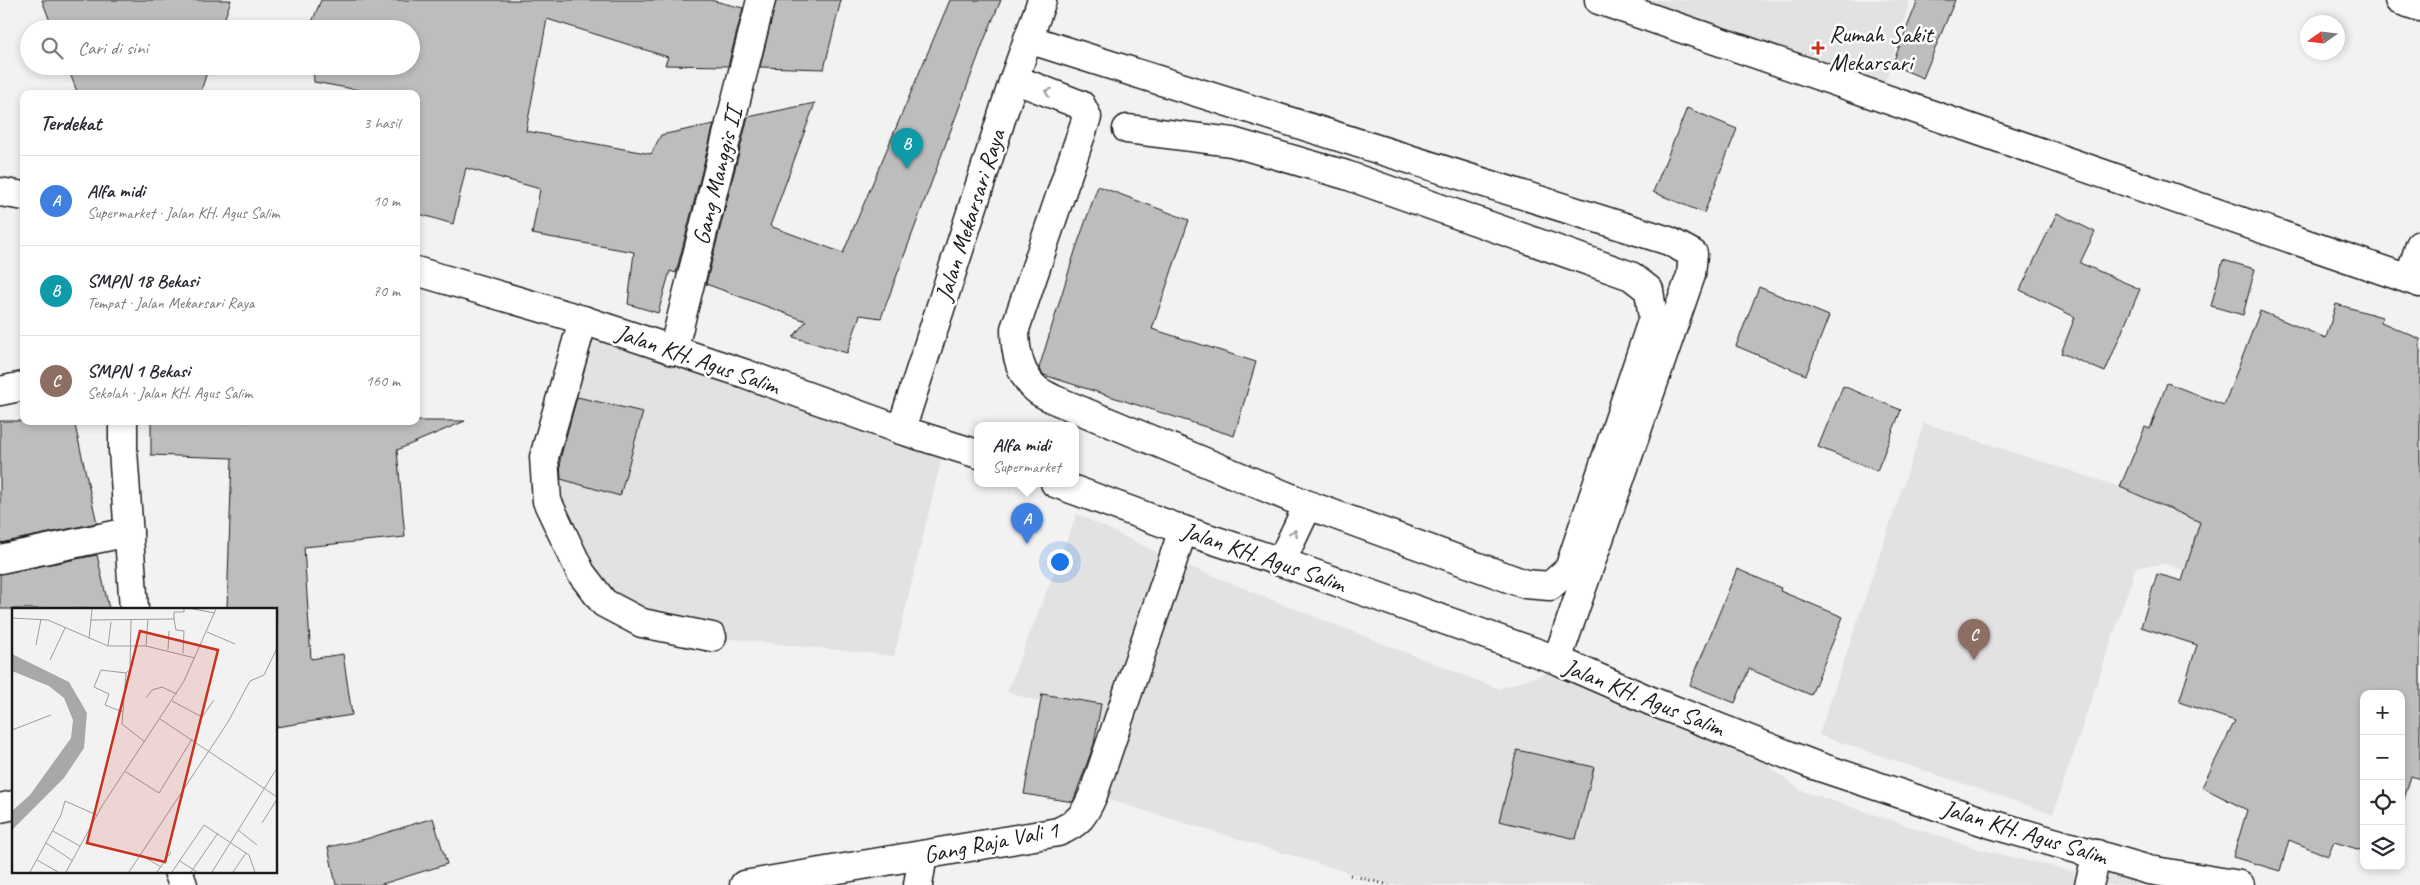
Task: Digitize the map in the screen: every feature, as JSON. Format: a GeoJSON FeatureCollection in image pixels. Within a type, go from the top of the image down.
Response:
{"type":"FeatureCollection","features":[{"type":"Feature","properties":{"kind":"street","name":"Gang Manggis II"},"geometry":{"type":"LineString","coordinates":[[673,351],[761,0]]}},
{"type":"Feature","properties":{"kind":"street","name":"Jalan Mekarsari Raya"},"geometry":{"type":"LineString","coordinates":[[901,430],[1014,79],[1042,0]]}},
{"type":"Feature","properties":{"kind":"street"},"geometry":{"type":"LineString","coordinates":[[1599,0],[2414,281],[2420,245]]}},
{"type":"Feature","properties":{"kind":"street"},"geometry":{"type":"LineString","coordinates":[[2399,0],[2420,7]]}},
{"type":"Feature","properties":{"kind":"street"},"geometry":{"type":"LineString","coordinates":[[1028,39],[1669,241],[1694,254],[1691,276],[1557,660]]}},
{"type":"Feature","properties":{"kind":"street"},"geometry":{"type":"LineString","coordinates":[[1014,79],[1082,105],[1087,117],[1015,330],[1015,350],[1023,370],[1035,389],[1053,399],[1308,505],[1526,584],[1550,586],[1569,569],[1653,318],[1649,290],[1631,276],[1346,175],[1232,142],[1127,129]]}},
{"type":"Feature","properties":{"kind":"street"},"geometry":{"type":"LineString","coordinates":[[0,192],[20,195]]}},
{"type":"Feature","properties":{"kind":"street","name":"Jalan KH. Agus Salim"},"geometry":{"type":"LineString","coordinates":[[420,272],[582,320],[746,374],[901,430],[974,453]]}},
{"type":"Feature","properties":{"kind":"street"},"geometry":{"type":"LineString","coordinates":[[582,320],[544,457],[547,500],[582,574],[604,603],[642,623],[712,637]]}},
{"type":"Feature","properties":{"kind":"street"},"geometry":{"type":"LineString","coordinates":[[0,391],[20,387]]}},
{"type":"Feature","properties":{"kind":"street"},"geometry":{"type":"LineString","coordinates":[[123,425],[122,450],[130,532],[134,608]]}},
{"type":"Feature","properties":{"kind":"street","name":"Jalan KH. Agus Salim"},"geometry":{"type":"LineString","coordinates":[[1067,487],[1183,530],[1281,562],[1557,660],[1651,701],[1811,764],[1988,823],[2149,870],[2240,885]]}},
{"type":"Feature","properties":{"kind":"street"},"geometry":{"type":"LineString","coordinates":[[1281,562],[1308,505]]}},
{"type":"Feature","properties":{"kind":"street","name":"Gang Raja Vali 1"},"geometry":{"type":"LineString","coordinates":[[744,885],[1058,832],[1073,826],[1085,814],[1093,795],[1183,530]]}},
{"type":"Feature","properties":{"kind":"street"},"geometry":{"type":"LineString","coordinates":[[0,559],[130,532]]}},
{"type":"Feature","properties":{"kind":"street"},"geometry":{"type":"LineString","coordinates":[[2089,885],[2097,854]]}},
{"type":"Feature","properties":{"kind":"street"},"geometry":{"type":"LineString","coordinates":[[918,885],[923,855]]}},
{"type":"Feature","properties":{"kind":"street"},"geometry":{"type":"LineString","coordinates":[[178,872],[183,885]]}},
{"type":"Feature","properties":{"kind":"path"},"geometry":{"type":"LineString","coordinates":[[1350,875],[1389,885]]}},
{"type":"Feature","properties":{"kind":"shaded area","name":"Rumah Sakit Mekarsari"},"geometry":{"type":"Polygon","coordinates":[[[1599,0],[1910,0],[1881,97],[1599,0]]]}},
{"type":"Feature","properties":{"kind":"shaded area"},"geometry":{"type":"Polygon","coordinates":[[[583,320],[943,453],[894,656],[712,637],[604,603],[547,501],[583,320]]]}},
{"type":"Feature","properties":{"kind":"shaded area"},"geometry":{"type":"Polygon","coordinates":[[[1924,423],[2120,487],[2145,427],[2204,452],[2228,585],[2165,564],[2136,567],[2053,814],[1819,735],[1924,423]]]}},
{"type":"Feature","properties":{"kind":"shaded area"},"geometry":{"type":"Polygon","coordinates":[[[1077,514],[1169,558],[1499,689],[1570,665],[1668,689],[1800,790],[1978,849],[2092,876],[2149,870],[2240,885],[1389,885],[1093,795],[1116,724],[1007,692],[1077,514]]]}},
{"type":"Feature","properties":{"kind":"building"},"geometry":{"type":"Polygon","coordinates":[[[42,0],[231,0],[224,20],[50,20],[42,0]]]}},
{"type":"Feature","properties":{"kind":"building"},"geometry":{"type":"Polygon","coordinates":[[[321,0],[710,0],[743,8],[728,66],[665,65],[668,57],[547,19],[526,131],[651,154],[661,135],[714,124],[676,273],[670,271],[658,313],[628,304],[634,252],[532,234],[540,189],[466,168],[453,224],[420,214],[420,90],[359,90],[314,82],[314,75],[420,75],[420,20],[313,20],[321,0]]]}},
{"type":"Feature","properties":{"kind":"building"},"geometry":{"type":"Polygon","coordinates":[[[776,0],[841,0],[824,69],[760,67],[776,0]]]}},
{"type":"Feature","properties":{"kind":"building"},"geometry":{"type":"Polygon","coordinates":[[[950,0],[1001,0],[985,38],[881,318],[860,315],[847,353],[793,337],[806,321],[706,284],[748,117],[815,103],[770,226],[843,253],[950,0]]]}},
{"type":"Feature","properties":{"kind":"building"},"geometry":{"type":"Polygon","coordinates":[[[1918,0],[1955,0],[1923,78],[1892,65],[1918,0]]]}},
{"type":"Feature","properties":{"kind":"building"},"geometry":{"type":"Polygon","coordinates":[[[71,75],[206,75],[201,90],[76,90],[71,75]]]}},
{"type":"Feature","properties":{"kind":"building"},"geometry":{"type":"Polygon","coordinates":[[[1687,108],[1737,129],[1704,213],[1653,192],[1687,108]]]}},
{"type":"Feature","properties":{"kind":"building"},"geometry":{"type":"Polygon","coordinates":[[[1098,186],[1189,220],[1152,329],[1256,362],[1234,436],[1044,375],[1039,368],[1076,248],[1098,186]]]}},
{"type":"Feature","properties":{"kind":"building"},"geometry":{"type":"Polygon","coordinates":[[[2057,213],[2095,232],[2080,263],[2140,289],[2105,372],[2061,353],[2075,317],[2020,290],[2057,213]]]}},
{"type":"Feature","properties":{"kind":"building"},"geometry":{"type":"Polygon","coordinates":[[[2223,260],[2255,269],[2243,315],[2211,306],[2223,260]]]}},
{"type":"Feature","properties":{"kind":"building"},"geometry":{"type":"Polygon","coordinates":[[[1759,287],[1829,316],[1806,375],[1736,346],[1759,287]]]}},
{"type":"Feature","properties":{"kind":"building"},"geometry":{"type":"Polygon","coordinates":[[[2336,304],[2382,317],[2381,322],[2420,339],[2420,779],[2411,776],[2405,796],[2405,690],[2360,690],[2360,850],[2334,842],[2328,856],[2289,840],[2280,871],[2233,857],[2247,810],[2202,787],[2235,721],[2179,702],[2197,645],[2141,627],[2157,574],[2182,581],[2200,522],[2120,487],[2145,427],[2150,429],[2167,383],[2224,405],[2260,311],[2326,338],[2336,304]]]}},
{"type":"Feature","properties":{"kind":"building"},"geometry":{"type":"Polygon","coordinates":[[[1843,386],[1901,410],[1877,471],[1818,447],[1843,386]]]}},
{"type":"Feature","properties":{"kind":"building"},"geometry":{"type":"Polygon","coordinates":[[[577,397],[643,412],[620,496],[561,479],[560,459],[577,397]]]}},
{"type":"Feature","properties":{"kind":"building"},"geometry":{"type":"Polygon","coordinates":[[[0,421],[20,421],[20,425],[75,425],[97,523],[0,543],[0,421]]]}},
{"type":"Feature","properties":{"kind":"building"},"geometry":{"type":"Polygon","coordinates":[[[420,421],[465,421],[397,450],[405,537],[304,547],[311,659],[343,654],[352,715],[278,727],[278,608],[227,608],[232,458],[151,455],[151,425],[420,425],[420,421]]]}},
{"type":"Feature","properties":{"kind":"building"},"geometry":{"type":"Polygon","coordinates":[[[97,555],[109,608],[0,609],[0,574],[97,555]]]}},
{"type":"Feature","properties":{"kind":"building"},"geometry":{"type":"Polygon","coordinates":[[[1737,569],[1781,588],[1780,591],[1843,617],[1811,695],[1749,669],[1735,703],[1690,685],[1737,569]]]}},
{"type":"Feature","properties":{"kind":"building"},"geometry":{"type":"Polygon","coordinates":[[[1042,694],[1101,704],[1094,744],[1073,802],[1024,794],[1042,694]]]}},
{"type":"Feature","properties":{"kind":"building"},"geometry":{"type":"Polygon","coordinates":[[[1517,750],[1594,767],[1576,839],[1499,821],[1517,750]]]}},
{"type":"Feature","properties":{"kind":"building"},"geometry":{"type":"Polygon","coordinates":[[[433,818],[447,864],[379,885],[336,885],[328,847],[366,839],[433,818]]]}},
{"type":"Feature","properties":{"kind":"place","name":"Rumah Sakit Mekarsari"},"geometry":{"type":"Point","coordinates":[1818,48]}},
{"type":"Feature","properties":{"kind":"place","name":"SMPN 18 Bekasi"},"geometry":{"type":"Point","coordinates":[907,169]}},
{"type":"Feature","properties":{"kind":"place","name":"Alfa midi"},"geometry":{"type":"Point","coordinates":[1027,544]}},
{"type":"Feature","properties":{"kind":"place","name":"SMPN 1 Bekasi"},"geometry":{"type":"Point","coordinates":[1974,660]}}]}
